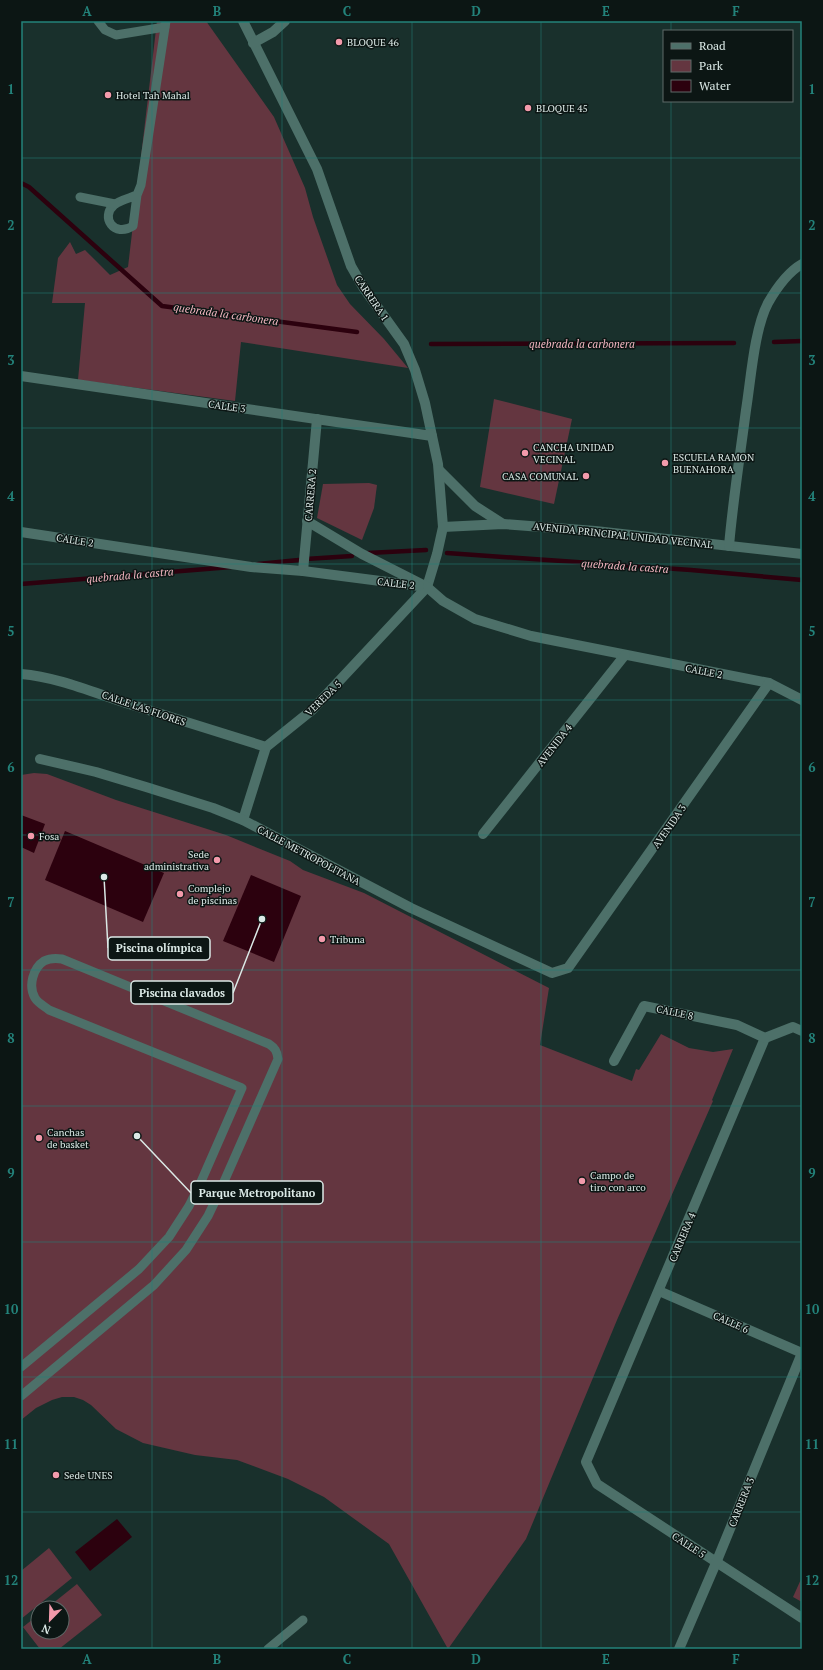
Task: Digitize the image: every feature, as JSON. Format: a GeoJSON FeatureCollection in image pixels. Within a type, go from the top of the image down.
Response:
{"type":"FeatureCollection","features":[{"type":"Feature","properties":{"kind":"street","name":"CARRERA 1"},"geometry":{"type":"LineString","coordinates":[[243,21],[317,169],[351,266],[363,287],[404,344],[423,397],[439,470],[443,527],[427,587]]}},
{"type":"Feature","properties":{"kind":"street"},"geometry":{"type":"LineString","coordinates":[[253,43],[273,32],[285,21]]}},
{"type":"Feature","properties":{"kind":"street"},"geometry":{"type":"LineString","coordinates":[[729,546],[733,497],[759,330],[768,304],[781,284],[796,268],[802,264]]}},
{"type":"Feature","properties":{"kind":"street","name":"CALLE 3"},"geometry":{"type":"LineString","coordinates":[[21,376],[432,436]]}},
{"type":"Feature","properties":{"kind":"street","name":"CARRERA 2"},"geometry":{"type":"LineString","coordinates":[[303,571],[318,419]]}},
{"type":"Feature","properties":{"kind":"street"},"geometry":{"type":"LineString","coordinates":[[439,470],[475,506],[503,524]]}},
{"type":"Feature","properties":{"kind":"street"},"geometry":{"type":"LineString","coordinates":[[307,521],[362,554],[427,587]]}},
{"type":"Feature","properties":{"kind":"street","name":"AVENIDA PRINCIPAL UNIDAD VECINAL"},"geometry":{"type":"LineString","coordinates":[[443,527],[503,524],[596,531],[802,554]]}},
{"type":"Feature","properties":{"kind":"street","name":"CALLE 2"},"geometry":{"type":"LineString","coordinates":[[21,532],[251,567],[303,571],[427,587],[443,602],[475,619],[531,636],[769,683],[802,700]]}},
{"type":"Feature","properties":{"kind":"street","name":"VEREDA 5"},"geometry":{"type":"LineString","coordinates":[[266,747],[312,710],[427,587]]}},
{"type":"Feature","properties":{"kind":"street","name":"AVENIDA 4"},"geometry":{"type":"LineString","coordinates":[[483,834],[625,655]]}},
{"type":"Feature","properties":{"kind":"street","name":"CALLE LAS FLORES"},"geometry":{"type":"LineString","coordinates":[[21,674],[33,675],[85,688],[135,706],[266,747]]}},
{"type":"Feature","properties":{"kind":"street","name":"AVENIDA 3"},"geometry":{"type":"LineString","coordinates":[[568,968],[769,683]]}},
{"type":"Feature","properties":{"kind":"street"},"geometry":{"type":"LineString","coordinates":[[243,820],[266,747]]}},
{"type":"Feature","properties":{"kind":"street","name":"CALLE METROPOLITANA"},"geometry":{"type":"LineString","coordinates":[[40,759],[96,772],[146,786],[213,808],[243,820],[411,908],[540,968],[552,972],[568,968]]}},
{"type":"Feature","properties":{"kind":"street","name":"CALLE 8"},"geometry":{"type":"LineString","coordinates":[[614,1061],[644,1006],[737,1025],[766,1038]]}},
{"type":"Feature","properties":{"kind":"street"},"geometry":{"type":"LineString","coordinates":[[766,1038],[797,1029]]}},
{"type":"Feature","properties":{"kind":"street","name":"CARRERA 4"},"geometry":{"type":"LineString","coordinates":[[586,1462],[766,1038]]}},
{"type":"Feature","properties":{"kind":"street","name":"CALLE 6"},"geometry":{"type":"LineString","coordinates":[[659,1291],[802,1353]]}},
{"type":"Feature","properties":{"kind":"street","name":"CARRERA 3"},"geometry":{"type":"LineString","coordinates":[[679,1649],[802,1353]]}},
{"type":"Feature","properties":{"kind":"street","name":"CALLE 5"},"geometry":{"type":"LineString","coordinates":[[586,1462],[596,1484],[802,1618]]}},
{"type":"Feature","properties":{"kind":"lane"},"geometry":{"type":"LineString","coordinates":[[98,21],[104,30],[116,35],[165,24],[141,185],[137,195],[133,226],[128,229],[120,230],[113,227],[109,219],[109,210],[115,204],[137,195]]}},
{"type":"Feature","properties":{"kind":"lane"},"geometry":{"type":"LineString","coordinates":[[80,197],[115,204]]}},
{"type":"Feature","properties":{"kind":"lane"},"geometry":{"type":"LineString","coordinates":[[21,1367],[139,1269],[169,1237],[182,1218],[200,1184],[242,1088],[49,1010],[35,998],[32,991],[32,982],[34,972],[38,966],[44,961],[52,958],[62,959],[269,1044],[274,1047],[277,1052],[278,1059],[208,1216],[186,1250],[154,1285],[21,1396]]}},
{"type":"Feature","properties":{"kind":"lane"},"geometry":{"type":"LineString","coordinates":[[268,1649],[303,1620]]}},
{"type":"Feature","properties":{"kind":"green space"},"geometry":{"type":"Polygon","coordinates":[[[157,21],[206,21],[274,117],[305,188],[313,217],[337,285],[350,304],[384,339],[408,368],[241,342],[235,401],[78,380],[85,303],[52,303],[58,258],[70,242],[76,254],[85,250],[110,275],[128,267],[157,21]]]}},
{"type":"Feature","properties":{"kind":"green space","name":"CANCHA UNIDAD VECINAL"},"geometry":{"type":"Polygon","coordinates":[[[494,399],[572,419],[554,504],[480,487],[494,399]]]}},
{"type":"Feature","properties":{"kind":"green space"},"geometry":{"type":"Polygon","coordinates":[[[369,483],[377,485],[374,508],[362,540],[317,518],[323,484],[369,483]]]}},
{"type":"Feature","properties":{"kind":"green space"},"geometry":{"type":"Polygon","coordinates":[[[34,773],[47,774],[116,800],[226,835],[290,861],[303,870],[364,893],[549,988],[540,1045],[632,1081],[636,1069],[639,1070],[661,1034],[689,1048],[713,1052],[733,1049],[712,1100],[713,1101],[617,1320],[526,1539],[448,1649],[389,1544],[324,1497],[288,1479],[237,1460],[195,1455],[143,1443],[116,1429],[91,1405],[74,1397],[62,1397],[52,1400],[36,1408],[21,1420],[21,775],[34,773]]]}},
{"type":"Feature","properties":{"kind":"green space"},"geometry":{"type":"Polygon","coordinates":[[[49,1548],[72,1578],[45,1600],[30,1600],[30,1612],[21,1619],[21,1571],[49,1548]]]}},
{"type":"Feature","properties":{"kind":"green space"},"geometry":{"type":"Polygon","coordinates":[[[802,1577],[802,1602],[793,1597],[802,1577]]]}},
{"type":"Feature","properties":{"kind":"green space"},"geometry":{"type":"Polygon","coordinates":[[[77,1584],[102,1615],[59,1649],[40,1649],[33,1640],[70,1640],[70,1600],[57,1600],[77,1584]]]}},
{"type":"Feature","properties":{"kind":"green space"},"geometry":{"type":"Polygon","coordinates":[[[30,1621],[30,1636],[23,1627],[30,1621]]]}},
{"type":"Feature","properties":{"kind":"water","name":"Fosa"},"geometry":{"type":"Polygon","coordinates":[[[21,815],[45,824],[34,853],[21,847],[21,815]]]}},
{"type":"Feature","properties":{"kind":"water"},"geometry":{"type":"Polygon","coordinates":[[[65,831],[164,873],[143,922],[45,880],[65,831]]]}},
{"type":"Feature","properties":{"kind":"water"},"geometry":{"type":"Polygon","coordinates":[[[251,875],[301,896],[274,962],[223,941],[251,875]]]}},
{"type":"Feature","properties":{"kind":"water"},"geometry":{"type":"Polygon","coordinates":[[[117,1519],[132,1537],[90,1571],[75,1552],[117,1519]]]}},
{"type":"Feature","properties":{"kind":"waterway","name":"quebrada la carbonera"},"geometry":{"type":"LineString","coordinates":[[21,183],[29,187],[162,306],[357,332]]}},
{"type":"Feature","properties":{"kind":"waterway","name":"quebrada la carbonera"},"geometry":{"type":"LineString","coordinates":[[774,342],[802,341]]}},
{"type":"Feature","properties":{"kind":"waterway","name":"quebrada la carbonera"},"geometry":{"type":"LineString","coordinates":[[431,344],[734,343]]}},
{"type":"Feature","properties":{"kind":"waterway","name":"quebrada la castra"},"geometry":{"type":"LineString","coordinates":[[368,553],[426,550]]}},
{"type":"Feature","properties":{"kind":"waterway","name":"quebrada la castra"},"geometry":{"type":"LineString","coordinates":[[447,553],[691,570],[802,580]]}},
{"type":"Feature","properties":{"kind":"waterway","name":"quebrada la castra"},"geometry":{"type":"LineString","coordinates":[[306,559],[352,556]]}},
{"type":"Feature","properties":{"kind":"waterway","name":"quebrada la castra"},"geometry":{"type":"LineString","coordinates":[[258,564],[299,560]]}},
{"type":"Feature","properties":{"kind":"waterway","name":"quebrada la castra"},"geometry":{"type":"LineString","coordinates":[[21,584],[231,567]]}},
{"type":"Feature","properties":{"kind":"place","name":"BLOQUE 46"},"geometry":{"type":"Point","coordinates":[339,42]}},
{"type":"Feature","properties":{"kind":"place","name":"Hotel Tah Mahal"},"geometry":{"type":"Point","coordinates":[108,95]}},
{"type":"Feature","properties":{"kind":"place","name":"BLOQUE 45"},"geometry":{"type":"Point","coordinates":[528,108]}},
{"type":"Feature","properties":{"kind":"place","name":"CANCHA UNIDAD VECINAL"},"geometry":{"type":"Point","coordinates":[525,453]}},
{"type":"Feature","properties":{"kind":"place","name":"ESCUELA RAMON BUENAHORA"},"geometry":{"type":"Point","coordinates":[665,463]}},
{"type":"Feature","properties":{"kind":"place","name":"CASA COMUNAL"},"geometry":{"type":"Point","coordinates":[586,476]}},
{"type":"Feature","properties":{"kind":"place","name":"Fosa"},"geometry":{"type":"Point","coordinates":[31,836]}},
{"type":"Feature","properties":{"kind":"place","name":"Sede administrativa"},"geometry":{"type":"Point","coordinates":[217,860]}},
{"type":"Feature","properties":{"kind":"place","name":"Piscina olímpica"},"geometry":{"type":"Point","coordinates":[104,877]}},
{"type":"Feature","properties":{"kind":"place","name":"Complejo de piscinas"},"geometry":{"type":"Point","coordinates":[180,894]}},
{"type":"Feature","properties":{"kind":"place","name":"Piscina clavados"},"geometry":{"type":"Point","coordinates":[262,919]}},
{"type":"Feature","properties":{"kind":"place","name":"Tribuna"},"geometry":{"type":"Point","coordinates":[322,939]}},
{"type":"Feature","properties":{"kind":"place","name":"Parque Metropolitano"},"geometry":{"type":"Point","coordinates":[137,1136]}},
{"type":"Feature","properties":{"kind":"place","name":"Canchas de basket"},"geometry":{"type":"Point","coordinates":[39,1138]}},
{"type":"Feature","properties":{"kind":"place","name":"Campo de tiro con arco"},"geometry":{"type":"Point","coordinates":[582,1181]}},
{"type":"Feature","properties":{"kind":"place","name":"Sede UNES"},"geometry":{"type":"Point","coordinates":[56,1475]}}]}
